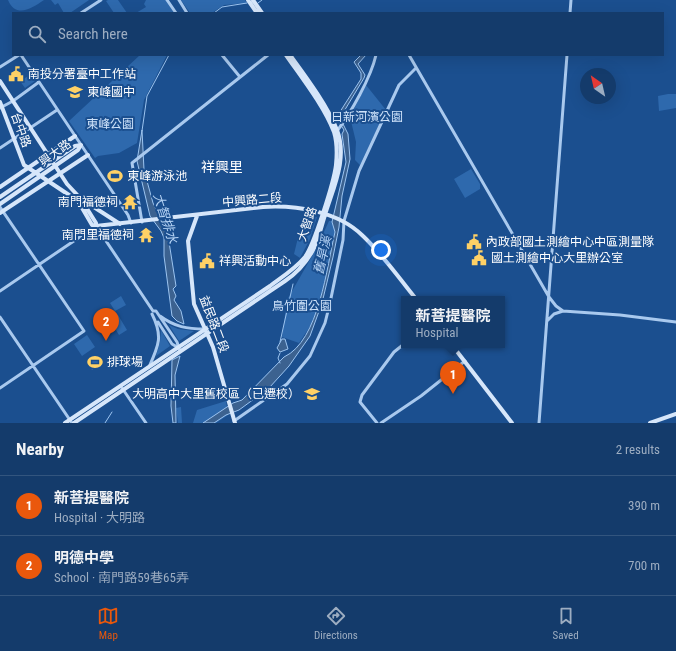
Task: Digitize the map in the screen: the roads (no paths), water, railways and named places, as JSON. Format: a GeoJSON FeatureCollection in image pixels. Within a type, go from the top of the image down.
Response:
{"type":"FeatureCollection","features":[{"type":"Feature","properties":{"kind":"street"},"geometry":{"type":"LineString","coordinates":[[82,12],[100,0]]}},
{"type":"Feature","properties":{"kind":"street"},"geometry":{"type":"LineString","coordinates":[[167,0],[175,12]]}},
{"type":"Feature","properties":{"kind":"street"},"geometry":{"type":"LineString","coordinates":[[179,0],[186,12]]}},
{"type":"Feature","properties":{"kind":"street"},"geometry":{"type":"LineString","coordinates":[[248,0],[256,12]]}},
{"type":"Feature","properties":{"kind":"street"},"geometry":{"type":"LineString","coordinates":[[253,0],[261,12]]}},
{"type":"Feature","properties":{"kind":"street"},"geometry":{"type":"LineString","coordinates":[[570,12],[571,0]]}},
{"type":"Feature","properties":{"kind":"street"},"geometry":{"type":"LineString","coordinates":[[0,68],[18,56]]}},
{"type":"Feature","properties":{"kind":"street"},"geometry":{"type":"LineString","coordinates":[[21,56],[128,215],[131,223]]}},
{"type":"Feature","properties":{"kind":"street"},"geometry":{"type":"LineString","coordinates":[[223,56],[240,77]]}},
{"type":"Feature","properties":{"kind":"street"},"geometry":{"type":"LineString","coordinates":[[0,291],[96,226],[143,222],[132,167],[134,161],[267,56]]}},
{"type":"Feature","properties":{"kind":"street","name":"大智路"},"geometry":{"type":"LineString","coordinates":[[287,56],[336,132]]}},
{"type":"Feature","properties":{"kind":"street","name":"大智路"},"geometry":{"type":"LineString","coordinates":[[179,349],[208,334],[282,283],[299,270],[313,250],[336,166],[336,132],[318,96],[291,56]]}},
{"type":"Feature","properties":{"kind":"street"},"geometry":{"type":"LineString","coordinates":[[336,132],[341,126],[374,67],[376,56]]}},
{"type":"Feature","properties":{"kind":"street"},"geometry":{"type":"LineString","coordinates":[[410,56],[556,306],[563,310],[676,322]]}},
{"type":"Feature","properties":{"kind":"street"},"geometry":{"type":"LineString","coordinates":[[539,423],[567,56]]}},
{"type":"Feature","properties":{"kind":"street"},"geometry":{"type":"LineString","coordinates":[[234,422],[256,408],[287,384],[299,372],[310,356],[325,323],[339,261],[342,222],[359,171],[399,85],[416,68]]}},
{"type":"Feature","properties":{"kind":"street","name":"台中路"},"geometry":{"type":"LineString","coordinates":[[0,81],[60,174],[81,199],[96,223],[96,226]]}},
{"type":"Feature","properties":{"kind":"street"},"geometry":{"type":"LineString","coordinates":[[1,107],[39,82]]}},
{"type":"Feature","properties":{"kind":"street","name":"台中路"},"geometry":{"type":"LineString","coordinates":[[0,102],[22,162],[28,168],[78,201],[92,225],[96,226]]}},
{"type":"Feature","properties":{"kind":"street"},"geometry":{"type":"LineString","coordinates":[[0,148],[57,110]]}},
{"type":"Feature","properties":{"kind":"street","name":"興大路"},"geometry":{"type":"LineString","coordinates":[[0,187],[75,136]]}},
{"type":"Feature","properties":{"kind":"street","name":"興大路"},"geometry":{"type":"LineString","coordinates":[[0,204],[41,176],[76,146],[81,145]]}},
{"type":"Feature","properties":{"kind":"street","name":"興大路"},"geometry":{"type":"LineString","coordinates":[[1,210],[88,155]]}},
{"type":"Feature","properties":{"kind":"street","name":"興大路"},"geometry":{"type":"LineString","coordinates":[[0,197],[36,173],[54,164]]}},
{"type":"Feature","properties":{"kind":"street","name":"台中路"},"geometry":{"type":"LineString","coordinates":[[81,199],[120,224]]}},
{"type":"Feature","properties":{"kind":"street","name":"中興路二段"},"geometry":{"type":"LineString","coordinates":[[143,222],[274,206],[302,208],[323,214],[342,222]]}},
{"type":"Feature","properties":{"kind":"street"},"geometry":{"type":"LineString","coordinates":[[0,388],[84,331],[1,210]]}},
{"type":"Feature","properties":{"kind":"street","name":"大智路"},"geometry":{"type":"LineString","coordinates":[[179,349],[205,329],[270,286],[299,264],[309,249],[323,214]]}},
{"type":"Feature","properties":{"kind":"street","name":"益民路二段"},"geometry":{"type":"LineString","coordinates":[[197,216],[188,241],[194,304],[208,334],[219,366],[234,422]]}},
{"type":"Feature","properties":{"kind":"street"},"geometry":{"type":"LineString","coordinates":[[190,217],[194,227]]}},
{"type":"Feature","properties":{"kind":"street"},"geometry":{"type":"LineString","coordinates":[[342,222],[362,235],[413,296]]}},
{"type":"Feature","properties":{"kind":"street"},"geometry":{"type":"LineString","coordinates":[[96,226],[153,312],[172,344],[179,349]]}},
{"type":"Feature","properties":{"kind":"street"},"geometry":{"type":"LineString","coordinates":[[547,321],[554,314],[563,310]]}},
{"type":"Feature","properties":{"kind":"street"},"geometry":{"type":"LineString","coordinates":[[153,312],[171,324],[183,328],[205,329]]}},
{"type":"Feature","properties":{"kind":"street"},"geometry":{"type":"LineString","coordinates":[[149,367],[158,348],[159,336],[153,312]]}},
{"type":"Feature","properties":{"kind":"street"},"geometry":{"type":"LineString","coordinates":[[158,315],[177,342],[179,349]]}},
{"type":"Feature","properties":{"kind":"street"},"geometry":{"type":"LineString","coordinates":[[0,317],[72,422]]}},
{"type":"Feature","properties":{"kind":"street"},"geometry":{"type":"LineString","coordinates":[[377,423],[360,402],[362,396],[394,352],[401,346]]}},
{"type":"Feature","properties":{"kind":"street"},"geometry":{"type":"LineString","coordinates":[[454,348],[465,361],[474,376],[512,423]]}},
{"type":"Feature","properties":{"kind":"street"},"geometry":{"type":"LineString","coordinates":[[122,388],[149,367],[179,349]]}},
{"type":"Feature","properties":{"kind":"street"},"geometry":{"type":"LineString","coordinates":[[65,423],[72,422],[179,349]]}},
{"type":"Feature","properties":{"kind":"street"},"geometry":{"type":"LineString","coordinates":[[381,423],[420,396],[465,361]]}},
{"type":"Feature","properties":{"kind":"street"},"geometry":{"type":"LineString","coordinates":[[122,388],[146,423]]}},
{"type":"Feature","properties":{"kind":"street"},"geometry":{"type":"LineString","coordinates":[[650,423],[676,414]]}},
{"type":"Feature","properties":{"kind":"waterway"},"geometry":{"type":"LineString","coordinates":[[258,3],[262,0]]}},
{"type":"Feature","properties":{"kind":"waterway"},"geometry":{"type":"LineString","coordinates":[[215,12],[222,7],[247,3]]}},
{"type":"Feature","properties":{"kind":"waterway","name":"大智排水"},"geometry":{"type":"LineString","coordinates":[[142,131],[147,96],[168,56]]}},
{"type":"Feature","properties":{"kind":"waterway"},"geometry":{"type":"LineString","coordinates":[[280,342],[293,284]]}},
{"type":"Feature","properties":{"kind":"waterway"},"geometry":{"type":"LineString","coordinates":[[280,353],[278,358],[280,363]]}},
{"type":"Feature","properties":{"kind":"waterway"},"geometry":{"type":"LineString","coordinates":[[105,423],[112,412]]}},
{"type":"Feature","properties":{"kind":"place","name":"南投分署臺中工作站"},"geometry":{"type":"Point","coordinates":[16,74]}},
{"type":"Feature","properties":{"kind":"place","name":"東峰國中"},"geometry":{"type":"Point","coordinates":[75,92]}},
{"type":"Feature","properties":{"kind":"place","name":"東峰游泳池"},"geometry":{"type":"Point","coordinates":[115,176]}},
{"type":"Feature","properties":{"kind":"place","name":"南門福德祠"},"geometry":{"type":"Point","coordinates":[130,202]}},
{"type":"Feature","properties":{"kind":"place","name":"南門里福德祠"},"geometry":{"type":"Point","coordinates":[146,235]}},
{"type":"Feature","properties":{"kind":"place","name":"內政部國土測繪中心中區測量隊"},"geometry":{"type":"Point","coordinates":[474,242]}},
{"type":"Feature","properties":{"kind":"place","name":"國土測繪中心大里辦公室"},"geometry":{"type":"Point","coordinates":[479,258]}},
{"type":"Feature","properties":{"kind":"place","name":"祥興活動中心"},"geometry":{"type":"Point","coordinates":[207,261]}},
{"type":"Feature","properties":{"kind":"place","name":"明德中學"},"geometry":{"type":"Point","coordinates":[106,341]}},
{"type":"Feature","properties":{"kind":"place","name":"排球場"},"geometry":{"type":"Point","coordinates":[95,362]}},
{"type":"Feature","properties":{"kind":"place","name":"大明高中大里舊校區（已遷校）"},"geometry":{"type":"Point","coordinates":[312,394]}},
{"type":"Feature","properties":{"kind":"place","name":"新菩提醫院"},"geometry":{"type":"Point","coordinates":[453,394]}},
{"type":"Feature","properties":{"kind":"district","name":"祥興里"},"geometry":{"type":"Point","coordinates":[222,167]}},
{"type":"Feature","properties":{"kind":"park label","name":"日新河濱公園"},"geometry":{"type":"Point","coordinates":[367,117]}},
{"type":"Feature","properties":{"kind":"park label","name":"東峰公園"},"geometry":{"type":"Point","coordinates":[110,124]}},
{"type":"Feature","properties":{"kind":"park label","name":"鳥竹圍公園"},"geometry":{"type":"Point","coordinates":[302,306]}},
{"type":"Feature","properties":{"kind":"water label","name":"舊旱溪"},"geometry":{"type":"Point","coordinates":[322,255]}}]}
